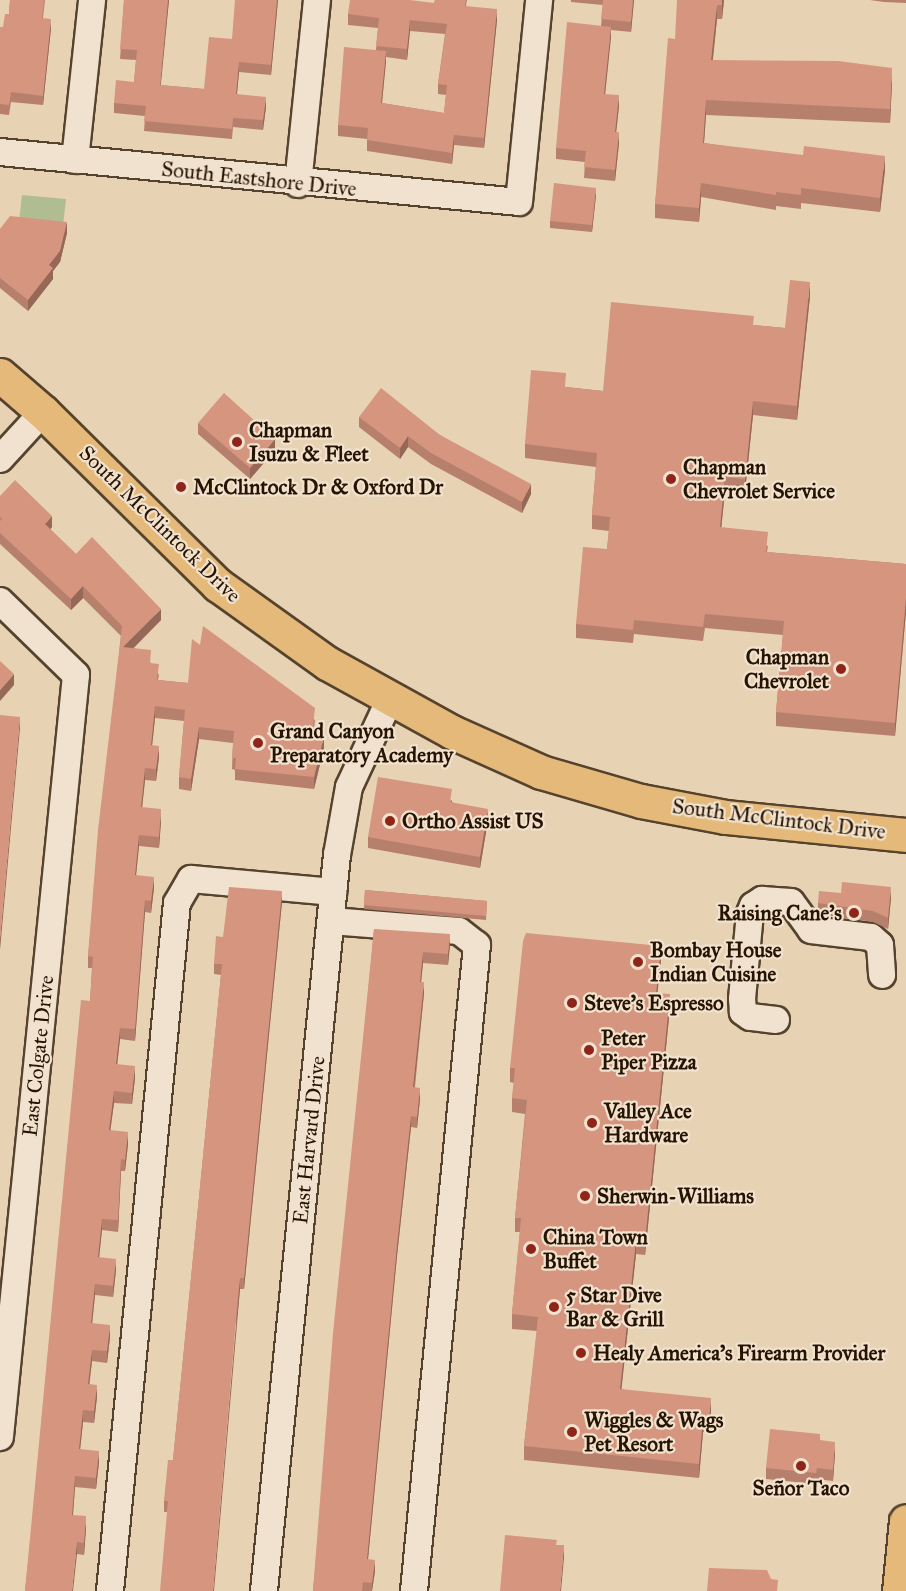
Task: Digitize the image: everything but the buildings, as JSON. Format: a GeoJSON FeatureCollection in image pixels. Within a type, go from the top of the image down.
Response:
{"type":"FeatureCollection","features":[{"type":"Feature","properties":{"kind":"main road","name":"South McClintock Drive"},"geometry":{"type":"LineString","coordinates":[[0,375],[43,412],[218,585],[327,663],[390,699],[499,754],[577,785],[726,817],[906,835]]}},
{"type":"Feature","properties":{"kind":"main road"},"geometry":{"type":"LineString","coordinates":[[899,1591],[906,1521]]}},
{"type":"Feature","properties":{"kind":"street"},"geometry":{"type":"LineString","coordinates":[[75,160],[92,0]]}},
{"type":"Feature","properties":{"kind":"street"},"geometry":{"type":"LineString","coordinates":[[298,184],[316,0]]}},
{"type":"Feature","properties":{"kind":"street","name":"South Eastshore Drive"},"geometry":{"type":"LineString","coordinates":[[0,152],[298,184],[519,202],[539,0]]}},
{"type":"Feature","properties":{"kind":"street"},"geometry":{"type":"LineString","coordinates":[[0,459],[43,412]]}},
{"type":"Feature","properties":{"kind":"street","name":"East Colgate Drive"},"geometry":{"type":"LineString","coordinates":[[0,601],[76,675],[0,1437]]}},
{"type":"Feature","properties":{"kind":"street","name":"East Harvard Drive"},"geometry":{"type":"LineString","coordinates":[[264,1591],[333,892],[349,787],[390,699]]}},
{"type":"Feature","properties":{"kind":"street"},"geometry":{"type":"LineString","coordinates":[[110,1591],[177,903],[190,879],[333,892]]}},
{"type":"Feature","properties":{"kind":"street"},"geometry":{"type":"LineString","coordinates":[[776,1020],[750,1017],[743,1012],[742,999],[750,913],[753,906],[762,900],[791,902],[811,930],[871,937],[880,945],[882,975]]}},
{"type":"Feature","properties":{"kind":"street"},"geometry":{"type":"LineString","coordinates":[[331,921],[459,931],[477,945],[414,1591]]}},
{"type":"Feature","properties":{"kind":"green space"},"geometry":{"type":"Polygon","coordinates":[[[22,195],[66,199],[63,226],[19,222],[22,195]]]}},
{"type":"Feature","properties":{"kind":"place","name":"Chapman Isuzu & Fleet"},"geometry":{"type":"Point","coordinates":[237,442]}},
{"type":"Feature","properties":{"kind":"place","name":"Chapman Chevrolet Service"},"geometry":{"type":"Point","coordinates":[671,479]}},
{"type":"Feature","properties":{"kind":"place","name":"McClintock Dr & Oxford Dr"},"geometry":{"type":"Point","coordinates":[181,487]}},
{"type":"Feature","properties":{"kind":"place","name":"Chapman Chevrolet"},"geometry":{"type":"Point","coordinates":[841,669]}},
{"type":"Feature","properties":{"kind":"place","name":"Grand Canyon Preparatory Academy"},"geometry":{"type":"Point","coordinates":[258,743]}},
{"type":"Feature","properties":{"kind":"place","name":"Ortho Assist US"},"geometry":{"type":"Point","coordinates":[390,821]}},
{"type":"Feature","properties":{"kind":"place","name":"Raising Cane's"},"geometry":{"type":"Point","coordinates":[854,913]}},
{"type":"Feature","properties":{"kind":"place","name":"Bombay House Indian Cuisine"},"geometry":{"type":"Point","coordinates":[638,962]}},
{"type":"Feature","properties":{"kind":"place","name":"Steve's Espresso"},"geometry":{"type":"Point","coordinates":[572,1003]}},
{"type":"Feature","properties":{"kind":"place","name":"Peter Piper Pizza"},"geometry":{"type":"Point","coordinates":[589,1050]}},
{"type":"Feature","properties":{"kind":"place","name":"Valley Ace Hardware"},"geometry":{"type":"Point","coordinates":[592,1123]}},
{"type":"Feature","properties":{"kind":"place","name":"Sherwin-Williams"},"geometry":{"type":"Point","coordinates":[585,1196]}},
{"type":"Feature","properties":{"kind":"place","name":"China Town Buffet"},"geometry":{"type":"Point","coordinates":[531,1249]}},
{"type":"Feature","properties":{"kind":"place","name":"5 Star Dive Bar & Grill"},"geometry":{"type":"Point","coordinates":[554,1307]}},
{"type":"Feature","properties":{"kind":"place","name":"Healy America's Firearm Provider"},"geometry":{"type":"Point","coordinates":[581,1353]}},
{"type":"Feature","properties":{"kind":"place","name":"Wiggles & Wags Pet Resort"},"geometry":{"type":"Point","coordinates":[572,1432]}},
{"type":"Feature","properties":{"kind":"place","name":"Señor Taco"},"geometry":{"type":"Point","coordinates":[801,1466]}}]}
